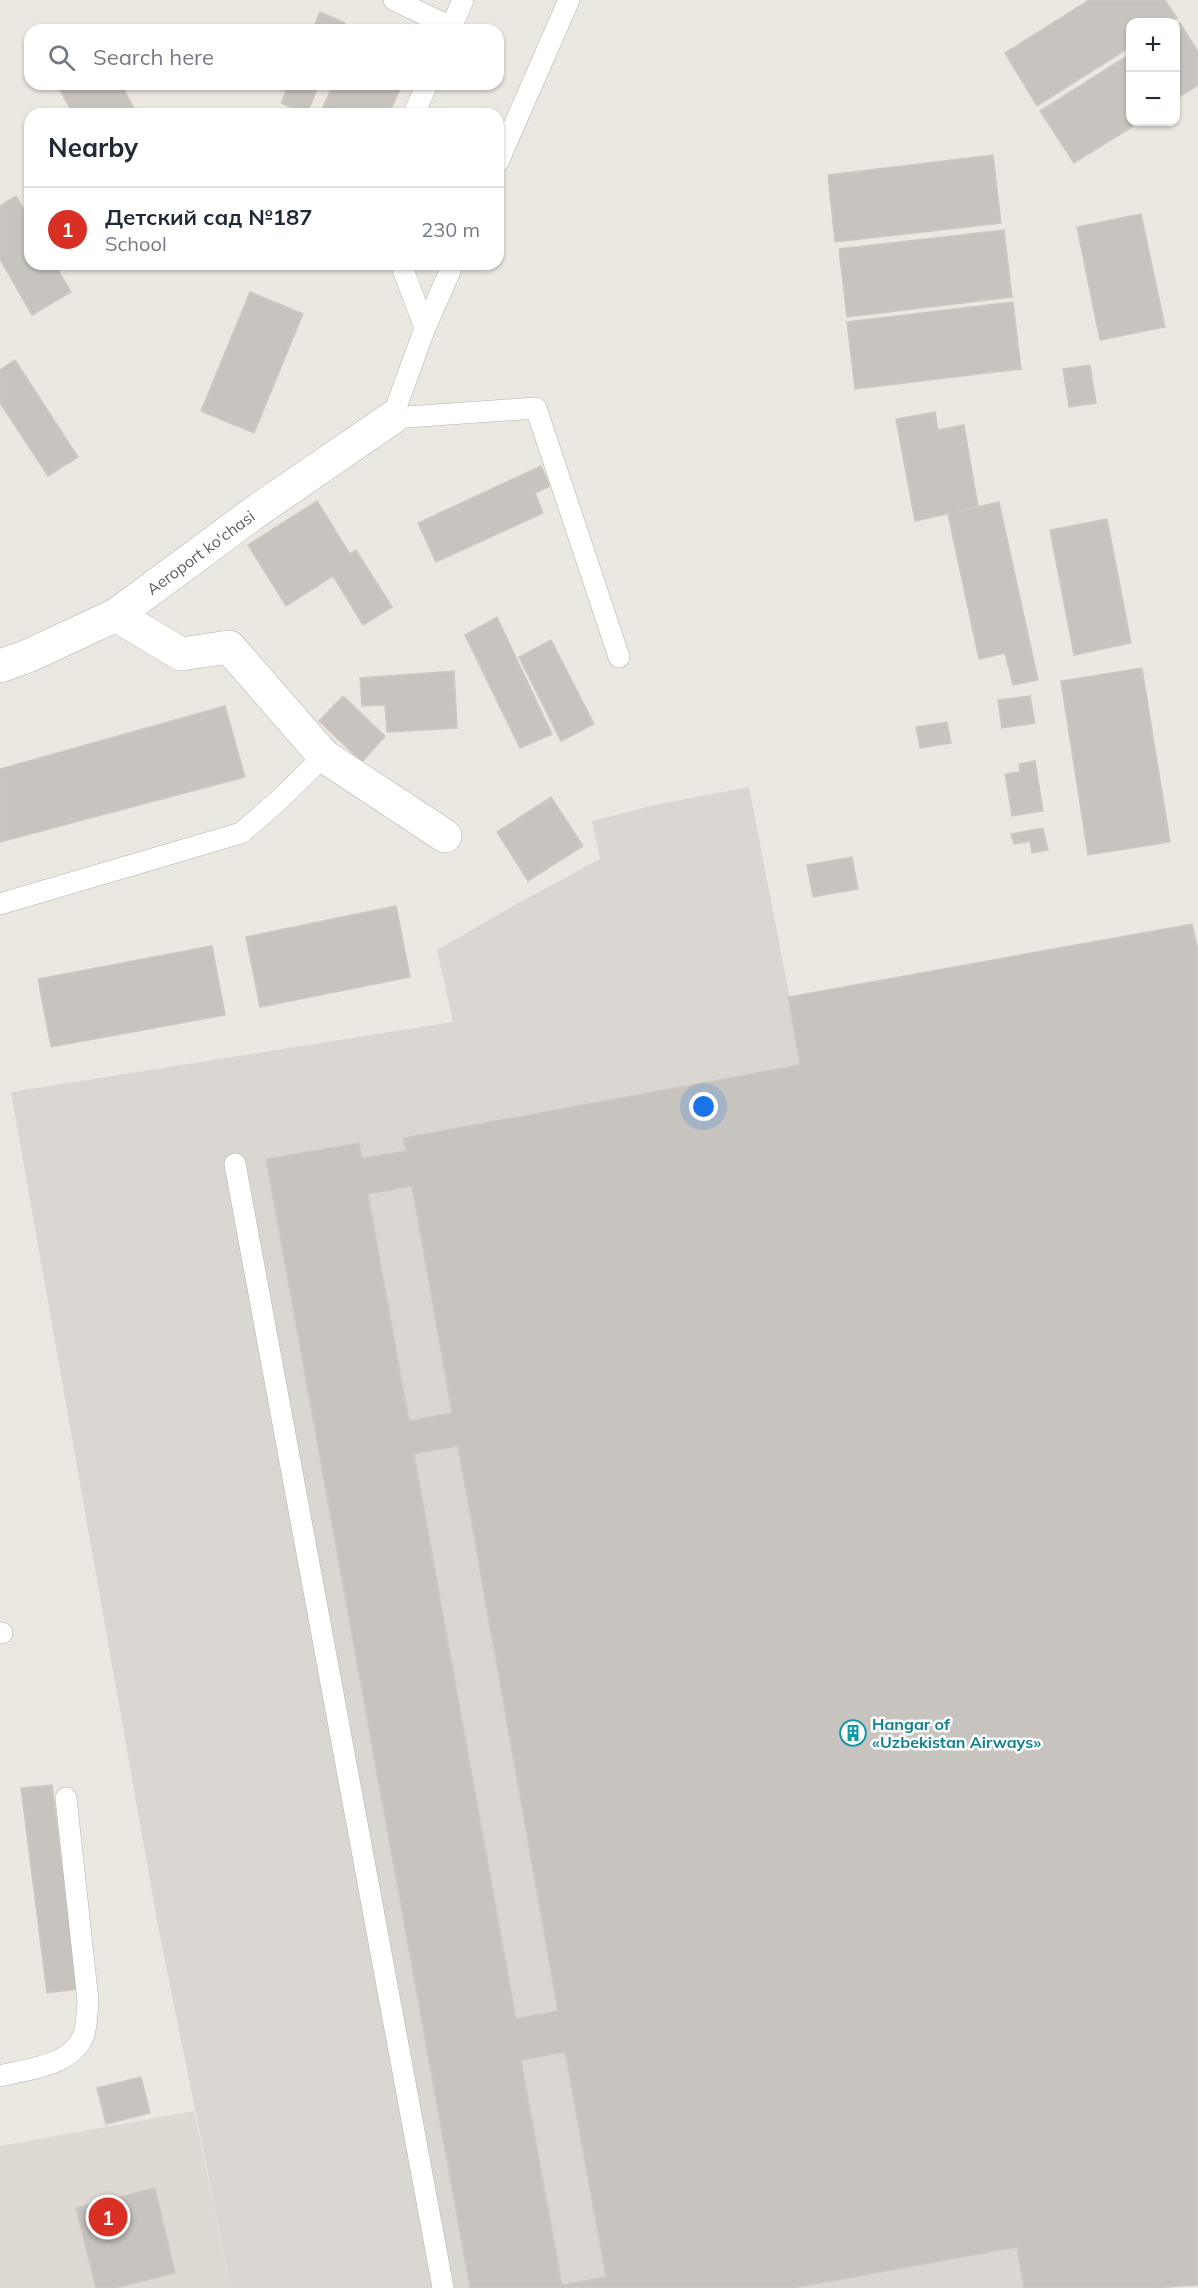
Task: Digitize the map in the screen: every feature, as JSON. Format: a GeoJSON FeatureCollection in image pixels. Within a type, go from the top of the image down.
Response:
{"type":"FeatureCollection","features":[{"type":"Feature","properties":{"kind":"street","name":"Aeroport ko'chasi"},"geometry":{"type":"LineString","coordinates":[[0,666],[28,656],[116,615],[258,510],[392,418]]}},
{"type":"Feature","properties":{"kind":"street"},"geometry":{"type":"LineString","coordinates":[[116,615],[182,654],[229,647],[324,756],[445,836]]}},
{"type":"Feature","properties":{"kind":"lane"},"geometry":{"type":"LineString","coordinates":[[394,0],[442,24]]}},
{"type":"Feature","properties":{"kind":"lane"},"geometry":{"type":"LineString","coordinates":[[452,24],[463,0]]}},
{"type":"Feature","properties":{"kind":"lane"},"geometry":{"type":"LineString","coordinates":[[504,148],[569,0]]}},
{"type":"Feature","properties":{"kind":"lane"},"geometry":{"type":"LineString","coordinates":[[417,108],[424,90]]}},
{"type":"Feature","properties":{"kind":"lane"},"geometry":{"type":"LineString","coordinates":[[403,270],[425,328]]}},
{"type":"Feature","properties":{"kind":"lane"},"geometry":{"type":"LineString","coordinates":[[450,270],[425,328],[392,418],[536,408],[619,657]]}},
{"type":"Feature","properties":{"kind":"lane"},"geometry":{"type":"LineString","coordinates":[[0,904],[240,833],[278,801],[324,756]]}},
{"type":"Feature","properties":{"kind":"lane"},"geometry":{"type":"LineString","coordinates":[[235,1164],[443,2288]]}},
{"type":"Feature","properties":{"kind":"lane"},"geometry":{"type":"LineString","coordinates":[[0,2076],[56,2062],[73,2050],[84,2034],[88,2001],[66,1798]]}},
{"type":"Feature","properties":{"kind":"shaded area"},"geometry":{"type":"Polygon","coordinates":[[[749,787],[790,999],[800,1065],[1024,2288],[231,2288],[158,1926],[11,1092],[453,1022],[437,950],[600,859],[592,821],[655,805],[749,787]]]}},
{"type":"Feature","properties":{"kind":"shaded area"},"geometry":{"type":"Polygon","coordinates":[[[194,2111],[231,2288],[0,2288],[0,2146],[194,2111]]]}},
{"type":"Feature","properties":{"kind":"building"},"geometry":{"type":"Polygon","coordinates":[[[1089,0],[1165,0],[1177,18],[1126,18],[1126,50],[1037,106],[1005,53],[1089,0]]]}},
{"type":"Feature","properties":{"kind":"building"},"geometry":{"type":"Polygon","coordinates":[[[320,12],[345,23],[345,24],[315,24],[320,12]]]}},
{"type":"Feature","properties":{"kind":"building"},"geometry":{"type":"Polygon","coordinates":[[[1180,23],[1198,52],[1198,85],[1180,96],[1180,23]]]}},
{"type":"Feature","properties":{"kind":"building"},"geometry":{"type":"Polygon","coordinates":[[[1126,57],[1126,126],[1134,126],[1074,163],[1040,111],[1126,57]]]}},
{"type":"Feature","properties":{"kind":"building"},"geometry":{"type":"Polygon","coordinates":[[[60,90],[124,90],[134,108],[70,108],[60,90]]]}},
{"type":"Feature","properties":{"kind":"building"},"geometry":{"type":"Polygon","coordinates":[[[286,90],[317,90],[309,108],[293,108],[281,103],[286,90]]]}},
{"type":"Feature","properties":{"kind":"building"},"geometry":{"type":"Polygon","coordinates":[[[330,90],[399,90],[392,108],[323,108],[330,90]]]}},
{"type":"Feature","properties":{"kind":"building"},"geometry":{"type":"Polygon","coordinates":[[[993,155],[1001,223],[835,242],[828,175],[993,155]]]}},
{"type":"Feature","properties":{"kind":"building"},"geometry":{"type":"Polygon","coordinates":[[[16,196],[24,210],[24,270],[58,270],[71,292],[32,315],[0,259],[0,206],[16,196]]]}},
{"type":"Feature","properties":{"kind":"building"},"geometry":{"type":"Polygon","coordinates":[[[1141,214],[1165,327],[1100,340],[1077,227],[1141,214]]]}},
{"type":"Feature","properties":{"kind":"building"},"geometry":{"type":"Polygon","coordinates":[[[1004,230],[1012,297],[847,317],[839,249],[1004,230]]]}},
{"type":"Feature","properties":{"kind":"building"},"geometry":{"type":"Polygon","coordinates":[[[250,292],[303,314],[254,433],[201,411],[250,292]]]}},
{"type":"Feature","properties":{"kind":"building"},"geometry":{"type":"Polygon","coordinates":[[[1013,302],[1021,369],[855,389],[847,322],[1013,302]]]}},
{"type":"Feature","properties":{"kind":"building"},"geometry":{"type":"Polygon","coordinates":[[[15,360],[78,457],[48,476],[0,403],[0,370],[15,360]]]}},
{"type":"Feature","properties":{"kind":"building"},"geometry":{"type":"Polygon","coordinates":[[[1090,365],[1096,403],[1069,407],[1063,369],[1090,365]]]}},
{"type":"Feature","properties":{"kind":"building"},"geometry":{"type":"Polygon","coordinates":[[[935,412],[938,430],[964,425],[978,507],[915,521],[896,419],[935,412]]]}},
{"type":"Feature","properties":{"kind":"building"},"geometry":{"type":"Polygon","coordinates":[[[541,466],[550,486],[535,493],[543,513],[436,562],[418,523],[541,466]]]}},
{"type":"Feature","properties":{"kind":"building"},"geometry":{"type":"Polygon","coordinates":[[[317,501],[350,554],[356,550],[392,607],[363,625],[333,576],[286,606],[248,545],[317,501]]]}},
{"type":"Feature","properties":{"kind":"building"},"geometry":{"type":"Polygon","coordinates":[[[999,502],[1038,680],[1013,685],[1005,653],[979,659],[948,514],[999,502]]]}},
{"type":"Feature","properties":{"kind":"building"},"geometry":{"type":"Polygon","coordinates":[[[1107,519],[1131,643],[1074,655],[1050,530],[1107,519]]]}},
{"type":"Feature","properties":{"kind":"building"},"geometry":{"type":"Polygon","coordinates":[[[497,617],[552,734],[520,748],[465,635],[497,617]]]}},
{"type":"Feature","properties":{"kind":"building"},"geometry":{"type":"Polygon","coordinates":[[[551,640],[594,724],[561,741],[519,657],[551,640]]]}},
{"type":"Feature","properties":{"kind":"building"},"geometry":{"type":"Polygon","coordinates":[[[1142,668],[1170,842],[1088,855],[1061,681],[1142,668]]]}},
{"type":"Feature","properties":{"kind":"building"},"geometry":{"type":"Polygon","coordinates":[[[454,671],[457,728],[387,732],[385,705],[362,706],[360,678],[454,671]]]}},
{"type":"Feature","properties":{"kind":"building"},"geometry":{"type":"Polygon","coordinates":[[[343,696],[385,736],[362,762],[319,721],[343,696]]]}},
{"type":"Feature","properties":{"kind":"building"},"geometry":{"type":"Polygon","coordinates":[[[1030,696],[1035,723],[1002,728],[998,700],[1030,696]]]}},
{"type":"Feature","properties":{"kind":"building"},"geometry":{"type":"Polygon","coordinates":[[[225,706],[245,777],[0,842],[0,769],[225,706]]]}},
{"type":"Feature","properties":{"kind":"building"},"geometry":{"type":"Polygon","coordinates":[[[947,722],[951,743],[920,748],[916,727],[947,722]]]}},
{"type":"Feature","properties":{"kind":"building"},"geometry":{"type":"Polygon","coordinates":[[[1035,761],[1043,811],[1012,816],[1005,774],[1020,772],[1019,764],[1035,761]]]}},
{"type":"Feature","properties":{"kind":"building"},"geometry":{"type":"Polygon","coordinates":[[[551,797],[583,846],[528,881],[497,832],[551,797]]]}},
{"type":"Feature","properties":{"kind":"building"},"geometry":{"type":"Polygon","coordinates":[[[1043,828],[1048,850],[1032,853],[1030,841],[1014,844],[1011,834],[1043,828]]]}},
{"type":"Feature","properties":{"kind":"building"},"geometry":{"type":"Polygon","coordinates":[[[852,857],[858,889],[813,897],[807,865],[852,857]]]}},
{"type":"Feature","properties":{"kind":"building"},"geometry":{"type":"Polygon","coordinates":[[[396,906],[410,977],[260,1007],[246,937],[396,906]]]}},
{"type":"Feature","properties":{"kind":"building","name":"Hangar of «Uzbekistan Airways»"},"geometry":{"type":"Polygon","coordinates":[[[1192,924],[1198,951],[1198,2285],[1154,2288],[1024,2288],[1017,2247],[793,2288],[470,2288],[266,1159],[359,1143],[362,1158],[406,1151],[403,1138],[800,1065],[788,997],[1192,924]],[[412,1186],[368,1194],[409,1421],[452,1413],[412,1186]],[[458,1446],[414,1454],[516,2019],[558,2011],[458,1446]],[[565,2052],[521,2060],[562,2285],[606,2277],[565,2052]]]}},
{"type":"Feature","properties":{"kind":"building"},"geometry":{"type":"Polygon","coordinates":[[[212,946],[225,1015],[51,1047],[38,979],[212,946]]]}},
{"type":"Feature","properties":{"kind":"building"},"geometry":{"type":"Polygon","coordinates":[[[52,1785],[78,1989],[47,1993],[21,1788],[52,1785]]]}},
{"type":"Feature","properties":{"kind":"building"},"geometry":{"type":"Polygon","coordinates":[[[141,2077],[150,2113],[106,2124],[97,2088],[141,2077]]]}},
{"type":"Feature","properties":{"kind":"building"},"geometry":{"type":"Polygon","coordinates":[[[155,2188],[175,2273],[115,2288],[96,2288],[76,2208],[155,2188]]]}},
{"type":"Feature","properties":{"kind":"place","name":"Hangar of «Uzbekistan Airways»"},"geometry":{"type":"Point","coordinates":[853,1733]}},
{"type":"Feature","properties":{"kind":"place","name":"Детский сад №187"},"geometry":{"type":"Point","coordinates":[108,2217]}}]}
